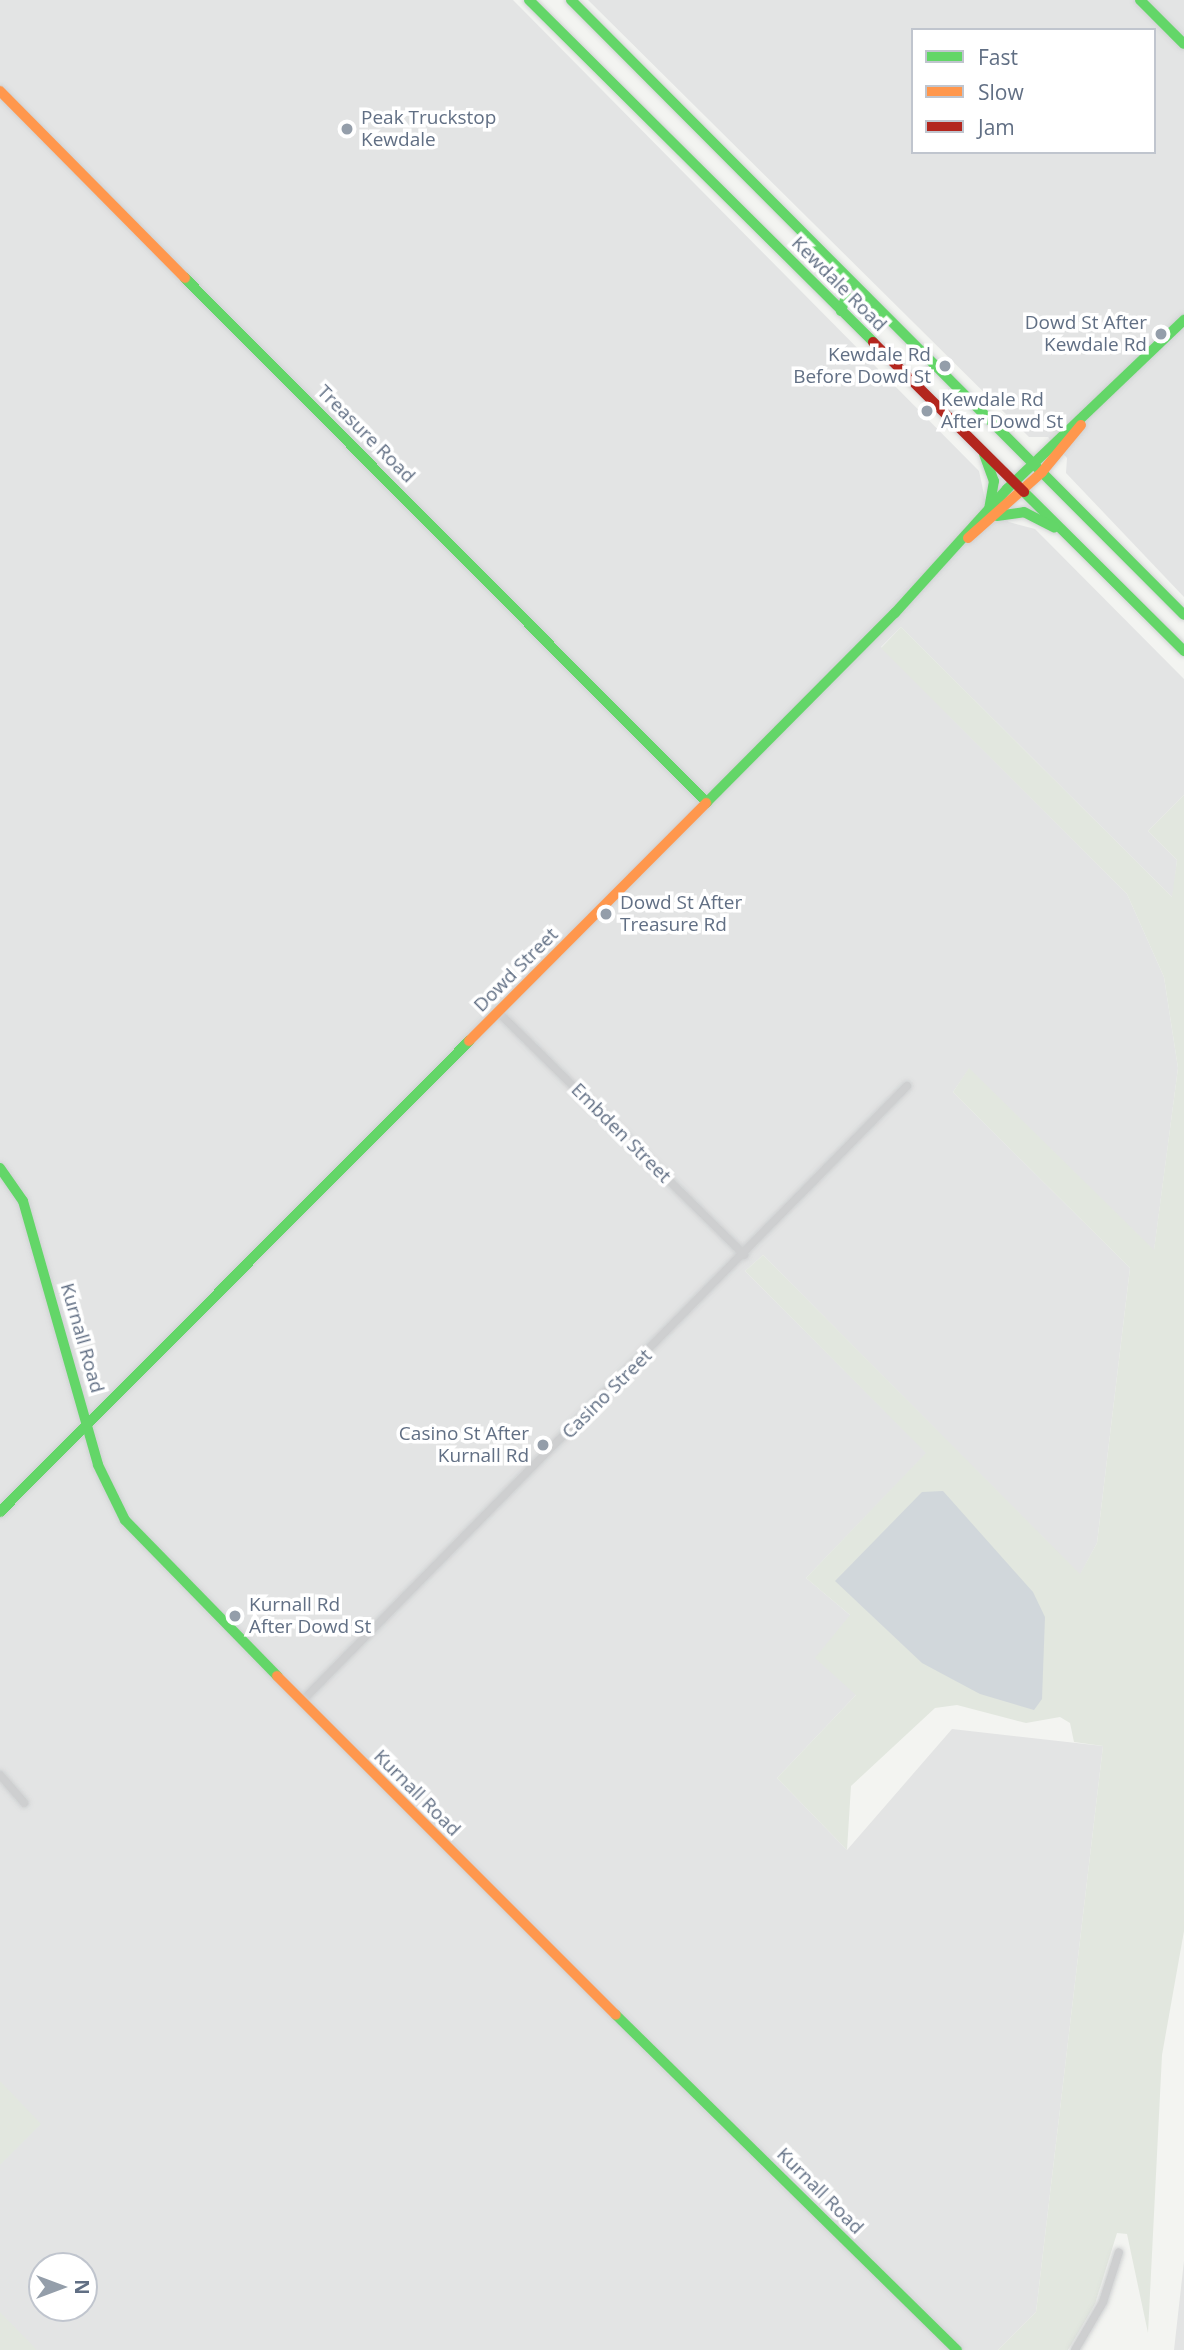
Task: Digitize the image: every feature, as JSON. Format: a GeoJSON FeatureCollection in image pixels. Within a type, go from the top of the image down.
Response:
{"type":"FeatureCollection","features":[{"type":"Feature","properties":{"kind":"street","name":"Kewdale Road"},"geometry":{"type":"LineString","coordinates":[[529,0],[1184,652]]}},
{"type":"Feature","properties":{"kind":"street","name":"Kewdale Road"},"geometry":{"type":"LineString","coordinates":[[571,0],[1184,615]]}},
{"type":"Feature","properties":{"kind":"street"},"geometry":{"type":"LineString","coordinates":[[1140,0],[1184,44]]}},
{"type":"Feature","properties":{"kind":"street","name":"Treasure Road"},"geometry":{"type":"LineString","coordinates":[[0,91],[707,803]]}},
{"type":"Feature","properties":{"kind":"street"},"geometry":{"type":"LineString","coordinates":[[836,265],[846,297],[841,311]]}},
{"type":"Feature","properties":{"kind":"street","name":"Dowd Street"},"geometry":{"type":"LineString","coordinates":[[0,1512],[993,513],[1024,490],[1042,472],[1081,425],[1184,320]]}},
{"type":"Feature","properties":{"kind":"street","name":"Dowd Street"},"geometry":{"type":"LineString","coordinates":[[993,513],[1015,481],[1081,425]]}},
{"type":"Feature","properties":{"kind":"street"},"geometry":{"type":"LineString","coordinates":[[981,449],[994,481],[993,513],[1024,512],[1064,531]]}},
{"type":"Feature","properties":{"kind":"street","name":"Embden Street"},"geometry":{"type":"LineString","coordinates":[[498,1012],[744,1255]]}},
{"type":"Feature","properties":{"kind":"street","name":"Casino Street"},"geometry":{"type":"LineString","coordinates":[[304,1699],[744,1255],[907,1086]]}},
{"type":"Feature","properties":{"kind":"street","name":"Kurnall Road"},"geometry":{"type":"LineString","coordinates":[[0,1168],[23,1201],[78,1378],[87,1425],[125,1520],[304,1699],[376,1778],[957,2350]]}},
{"type":"Feature","properties":{"kind":"street"},"geometry":{"type":"LineString","coordinates":[[0,1775],[24,1803]]}},
{"type":"Feature","properties":{"kind":"street"},"geometry":{"type":"LineString","coordinates":[[1075,2350],[1103,2302],[1119,2252]]}},
{"type":"Feature","properties":{"kind":"shaded area"},"geometry":{"type":"Polygon","coordinates":[[[0,0],[513,0],[979,471],[985,499],[1009,522],[1035,529],[1184,679],[1184,795],[1148,831],[1177,860],[1173,898],[901,627],[881,647],[1127,894],[1164,977],[1178,1068],[1154,1251],[969,1069],[953,1092],[1130,1268],[1097,1543],[1080,1575],[763,1255],[745,1271],[927,1453],[806,1578],[850,1615],[856,1695],[777,1778],[847,1850],[952,1729],[1103,1746],[1036,2312],[998,2350],[0,2350],[0,0]]]}},
{"type":"Feature","properties":{"kind":"shaded area"},"geometry":{"type":"Polygon","coordinates":[[[588,0],[1184,0],[1184,597],[1066,473],[1067,458],[1048,437],[1029,437],[588,0]]]}},
{"type":"Feature","properties":{"kind":"shaded area"},"geometry":{"type":"Polygon","coordinates":[[[901,627],[1172,897],[1177,860],[1148,831],[1184,795],[1184,1931],[1162,2055],[1148,2333],[1127,2234],[1117,2233],[1095,2304],[1068,2350],[998,2350],[1036,2312],[1103,1746],[1074,1742],[1070,1723],[1060,1717],[1026,1723],[957,1705],[935,1708],[851,1786],[847,1850],[777,1778],[856,1695],[815,1658],[850,1615],[806,1578],[926,1453],[745,1271],[763,1255],[1080,1574],[1097,1543],[1130,1268],[953,1092],[969,1068],[1154,1250],[1178,1068],[1164,977],[1127,894],[881,648],[901,627]]]}},
{"type":"Feature","properties":{"kind":"shaded area"},"geometry":{"type":"Polygon","coordinates":[[[943,1491],[1033,1592],[1045,1617],[1042,1699],[1034,1710],[980,1694],[922,1663],[835,1581],[922,1492],[943,1491]]]}},
{"type":"Feature","properties":{"kind":"shaded area"},"geometry":{"type":"Polygon","coordinates":[[[0,2081],[41,2124],[0,2165],[0,2081]]]}},
{"type":"Feature","properties":{"kind":"shaded area"},"geometry":{"type":"Polygon","coordinates":[[[1184,2261],[1184,2350],[1174,2350],[1184,2261]]]}},
{"type":"Feature","properties":{"kind":"shaded area"},"geometry":{"type":"Polygon","coordinates":[[[0,2312],[37,2350],[0,2350],[0,2312]]]}},
{"type":"Feature","properties":{"kind":"traffic: fast"},"geometry":{"type":"LineString","coordinates":[[529,0],[873,342]]}},
{"type":"Feature","properties":{"kind":"traffic: fast"},"geometry":{"type":"LineString","coordinates":[[571,0],[1184,615]]}},
{"type":"Feature","properties":{"kind":"traffic: fast"},"geometry":{"type":"LineString","coordinates":[[1140,0],[1184,44]]}},
{"type":"Feature","properties":{"kind":"traffic: fast"},"geometry":{"type":"LineString","coordinates":[[839,272],[846,297],[841,311]]}},
{"type":"Feature","properties":{"kind":"traffic: fast"},"geometry":{"type":"LineString","coordinates":[[185,278],[707,803]]}},
{"type":"Feature","properties":{"kind":"traffic: fast"},"geometry":{"type":"LineString","coordinates":[[706,803],[895,613],[1007,489],[1184,320]]}},
{"type":"Feature","properties":{"kind":"traffic: fast"},"geometry":{"type":"LineString","coordinates":[[984,454],[994,481],[989,510]]}},
{"type":"Feature","properties":{"kind":"traffic: fast"},"geometry":{"type":"LineString","coordinates":[[1024,492],[1184,651]]}},
{"type":"Feature","properties":{"kind":"traffic: fast"},"geometry":{"type":"LineString","coordinates":[[997,516],[1024,512],[1054,527]]}},
{"type":"Feature","properties":{"kind":"traffic: fast"},"geometry":{"type":"LineString","coordinates":[[0,1512],[469,1041]]}},
{"type":"Feature","properties":{"kind":"traffic: fast"},"geometry":{"type":"LineString","coordinates":[[0,1168],[23,1201],[98,1465],[125,1520],[277,1676]]}},
{"type":"Feature","properties":{"kind":"traffic: fast"},"geometry":{"type":"LineString","coordinates":[[616,2015],[957,2350]]}},
{"type":"Feature","properties":{"kind":"traffic: slow"},"geometry":{"type":"LineString","coordinates":[[0,91],[185,278]]}},
{"type":"Feature","properties":{"kind":"traffic: slow"},"geometry":{"type":"LineString","coordinates":[[968,538],[1042,472],[1081,425]]}},
{"type":"Feature","properties":{"kind":"traffic: slow"},"geometry":{"type":"LineString","coordinates":[[469,1041],[706,803]]}},
{"type":"Feature","properties":{"kind":"traffic: slow"},"geometry":{"type":"LineString","coordinates":[[277,1676],[616,2015]]}},
{"type":"Feature","properties":{"kind":"traffic: jam"},"geometry":{"type":"LineString","coordinates":[[873,342],[1024,492]]}},
{"type":"Feature","properties":{"kind":"place","name":"Peak Truckstop Kewdale"},"geometry":{"type":"Point","coordinates":[347,129]}},
{"type":"Feature","properties":{"kind":"place","name":"Dowd St After Kewdale Rd"},"geometry":{"type":"Point","coordinates":[1161,334]}},
{"type":"Feature","properties":{"kind":"place","name":"Kewdale Rd Before Dowd St"},"geometry":{"type":"Point","coordinates":[945,366]}},
{"type":"Feature","properties":{"kind":"place","name":"Kewdale Rd After Dowd St"},"geometry":{"type":"Point","coordinates":[927,411]}},
{"type":"Feature","properties":{"kind":"place","name":"Dowd St After Treasure Rd"},"geometry":{"type":"Point","coordinates":[606,914]}},
{"type":"Feature","properties":{"kind":"place","name":"Casino St After Kurnall Rd"},"geometry":{"type":"Point","coordinates":[543,1445]}},
{"type":"Feature","properties":{"kind":"place","name":"Kurnall Rd After Dowd St"},"geometry":{"type":"Point","coordinates":[235,1616]}}]}
